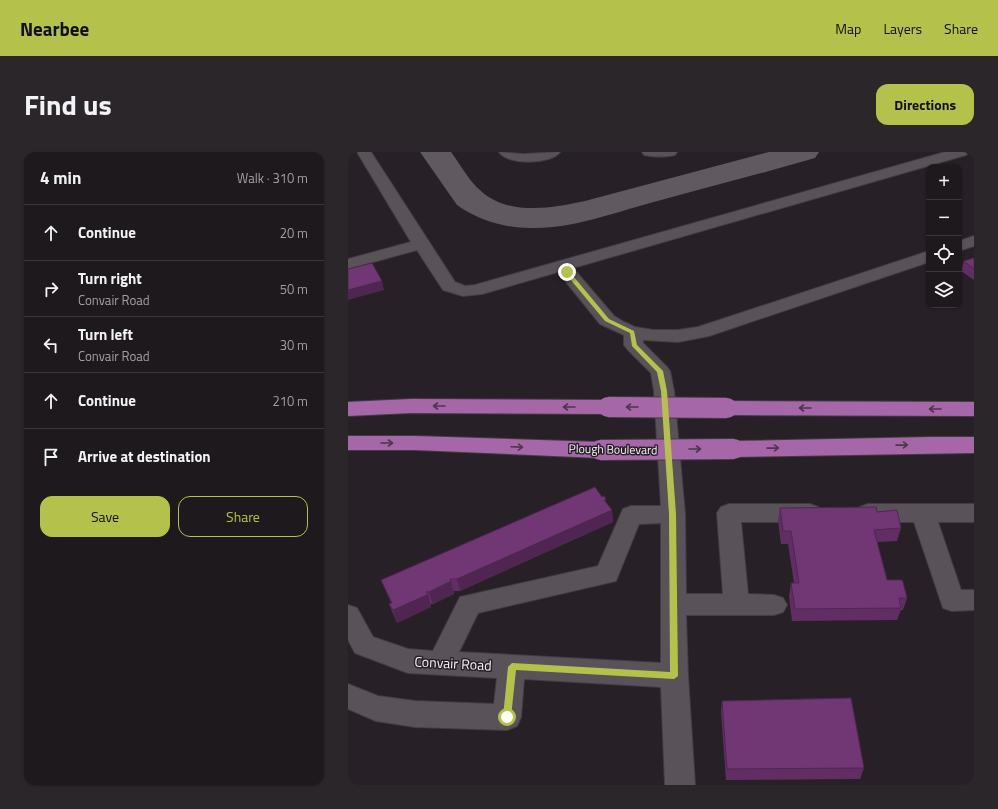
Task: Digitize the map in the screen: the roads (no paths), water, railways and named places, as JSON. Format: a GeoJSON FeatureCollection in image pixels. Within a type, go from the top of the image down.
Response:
{"type":"FeatureCollection","features":[{"type":"Feature","properties":{"kind":"main road"},"geometry":{"type":"LineString","coordinates":[[348,409],[411,406],[974,409]]}},
{"type":"Feature","properties":{"kind":"main road","name":"Plough Boulevard"},"geometry":{"type":"LineString","coordinates":[[348,443],[415,443],[600,450],[974,445]]}},
{"type":"Feature","properties":{"kind":"street"},"geometry":{"type":"LineString","coordinates":[[364,152],[449,286],[463,291],[485,288],[961,152]]}},
{"type":"Feature","properties":{"kind":"street"},"geometry":{"type":"LineString","coordinates":[[506,152],[516,157],[531,158],[553,152]]}},
{"type":"Feature","properties":{"kind":"street"},"geometry":{"type":"LineString","coordinates":[[649,152],[670,152]]}},
{"type":"Feature","properties":{"kind":"street"},"geometry":{"type":"LineString","coordinates":[[962,245],[974,241]]}},
{"type":"Feature","properties":{"kind":"street"},"geometry":{"type":"LineString","coordinates":[[348,264],[421,244]]}},
{"type":"Feature","properties":{"kind":"street"},"geometry":{"type":"LineString","coordinates":[[562,266],[607,320],[632,332],[656,335],[689,335],[926,257]]}},
{"type":"Feature","properties":{"kind":"street"},"geometry":{"type":"LineString","coordinates":[[632,332],[634,345],[660,371],[664,391],[673,514],[674,676],[680,785]]}},
{"type":"Feature","properties":{"kind":"street"},"geometry":{"type":"LineString","coordinates":[[736,604],[729,513],[974,513]]}},
{"type":"Feature","properties":{"kind":"street"},"geometry":{"type":"LineString","coordinates":[[923,513],[952,601],[974,600]]}},
{"type":"Feature","properties":{"kind":"street"},"geometry":{"type":"LineString","coordinates":[[440,663],[469,604],[607,574],[631,515],[673,514]]}},
{"type":"Feature","properties":{"kind":"street"},"geometry":{"type":"LineString","coordinates":[[674,604],[774,605]]}},
{"type":"Feature","properties":{"kind":"street","name":"Convair Road"},"geometry":{"type":"LineString","coordinates":[[348,616],[364,645],[408,661],[674,676]]}},
{"type":"Feature","properties":{"kind":"street"},"geometry":{"type":"LineString","coordinates":[[348,696],[376,708],[415,714],[507,717],[512,667]]}}]}
